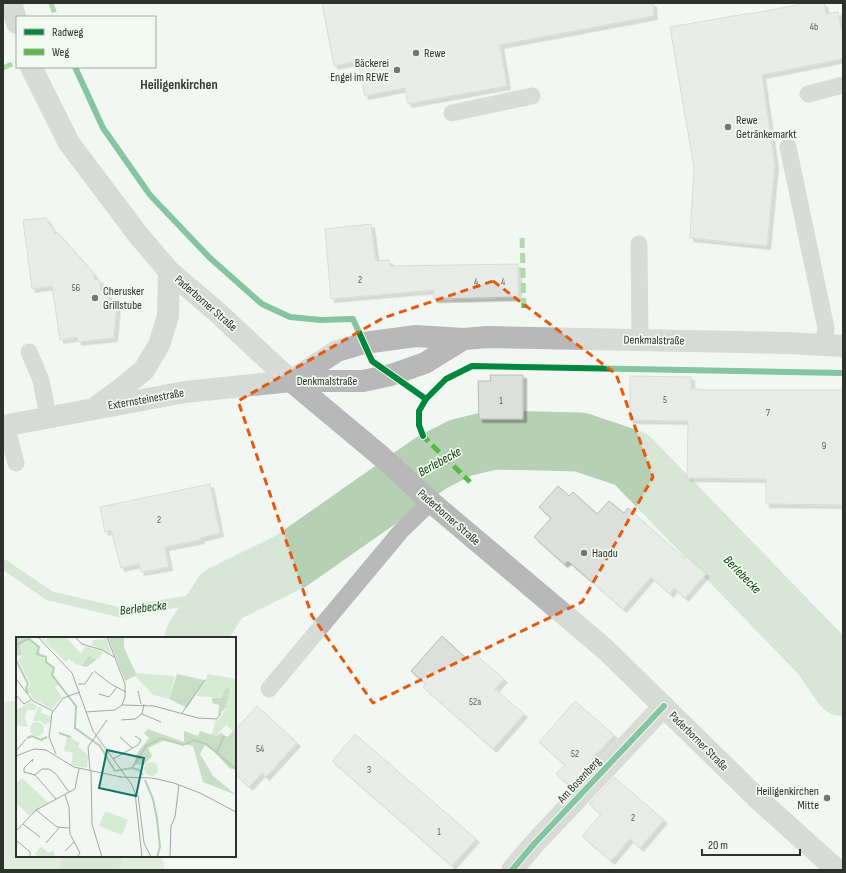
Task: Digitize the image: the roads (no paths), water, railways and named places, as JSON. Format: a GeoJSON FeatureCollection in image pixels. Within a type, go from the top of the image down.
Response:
{"type":"FeatureCollection","features":[{"type":"Feature","properties":{"kind":"main road"},"geometry":{"type":"LineString","coordinates":[[11,3],[16,20]]}},
{"type":"Feature","properties":{"kind":"main road","name":"Paderborner Straße"},"geometry":{"type":"LineString","coordinates":[[32,68],[69,143],[139,236],[169,271],[218,312],[291,381],[382,457],[431,502],[605,649],[757,798],[837,870]]}},
{"type":"Feature","properties":{"kind":"main road"},"geometry":{"type":"LineString","coordinates":[[95,408],[144,370],[159,345],[168,316],[169,271]]}},
{"type":"Feature","properties":{"kind":"main road","name":"Denkmalstraße"},"geometry":{"type":"LineString","coordinates":[[291,381],[337,351],[364,342],[416,336],[464,340],[487,338],[640,340],[788,343],[833,346]]}},
{"type":"Feature","properties":{"kind":"main road","name":"Denkmalstraße"},"geometry":{"type":"LineString","coordinates":[[291,381],[363,381],[391,375],[425,363],[464,340]]}},
{"type":"Feature","properties":{"kind":"main road","name":"Externsteinestraße"},"geometry":{"type":"LineString","coordinates":[[5,426],[185,392],[291,381]]}},
{"type":"Feature","properties":{"kind":"street","name":"Am Bosenberg"},"geometry":{"type":"LineString","coordinates":[[512,870],[534,844],[664,706]]}},
{"type":"Feature","properties":{"kind":"lane"},"geometry":{"type":"LineString","coordinates":[[808,94],[843,85]]}},
{"type":"Feature","properties":{"kind":"lane"},"geometry":{"type":"LineString","coordinates":[[452,113],[532,96]]}},
{"type":"Feature","properties":{"kind":"lane"},"geometry":{"type":"LineString","coordinates":[[788,147],[826,328],[833,346]]}},
{"type":"Feature","properties":{"kind":"lane"},"geometry":{"type":"LineString","coordinates":[[639,244],[640,340]]}},
{"type":"Feature","properties":{"kind":"lane"},"geometry":{"type":"LineString","coordinates":[[29,352],[41,380],[48,417]]}},
{"type":"Feature","properties":{"kind":"lane"},"geometry":{"type":"LineString","coordinates":[[5,426],[16,462]]}},
{"type":"Feature","properties":{"kind":"lane"},"geometry":{"type":"LineString","coordinates":[[269,689],[401,531],[431,502]]}},
{"type":"Feature","properties":{"kind":"waterway","name":"Berlebecke"},"geometry":{"type":"LineString","coordinates":[[195,637],[222,595],[291,561],[431,463],[460,448],[493,440],[580,442],[631,459],[820,654],[843,687]]}},
{"type":"Feature","properties":{"kind":"waterway","name":"Berlebecke"},"geometry":{"type":"LineString","coordinates":[[3,564],[50,596],[119,612],[222,595]]}},
{"type":"Feature","properties":{"kind":"waterway"},"geometry":{"type":"LineString","coordinates":[[89,870],[92,857]]}},
{"type":"Feature","properties":{"kind":"place","name":"Rewe"},"geometry":{"type":"Point","coordinates":[416,53]}},
{"type":"Feature","properties":{"kind":"place","name":"Bäckerei Engel im REWE"},"geometry":{"type":"Point","coordinates":[397,70]}},
{"type":"Feature","properties":{"kind":"place","name":"Rewe Getränkemarkt"},"geometry":{"type":"Point","coordinates":[728,127]}},
{"type":"Feature","properties":{"kind":"place","name":"Cherusker Grillstube"},"geometry":{"type":"Point","coordinates":[95,298]}},
{"type":"Feature","properties":{"kind":"place","name":"Haodu"},"geometry":{"type":"Point","coordinates":[584,553]}},
{"type":"Feature","properties":{"kind":"place","name":"Heiligenkirchen Mitte"},"geometry":{"type":"Point","coordinates":[827,798]}},
{"type":"Feature","properties":{"kind":"district","name":"Heiligenkirchen"},"geometry":{"type":"Point","coordinates":[179,84]}}]}
